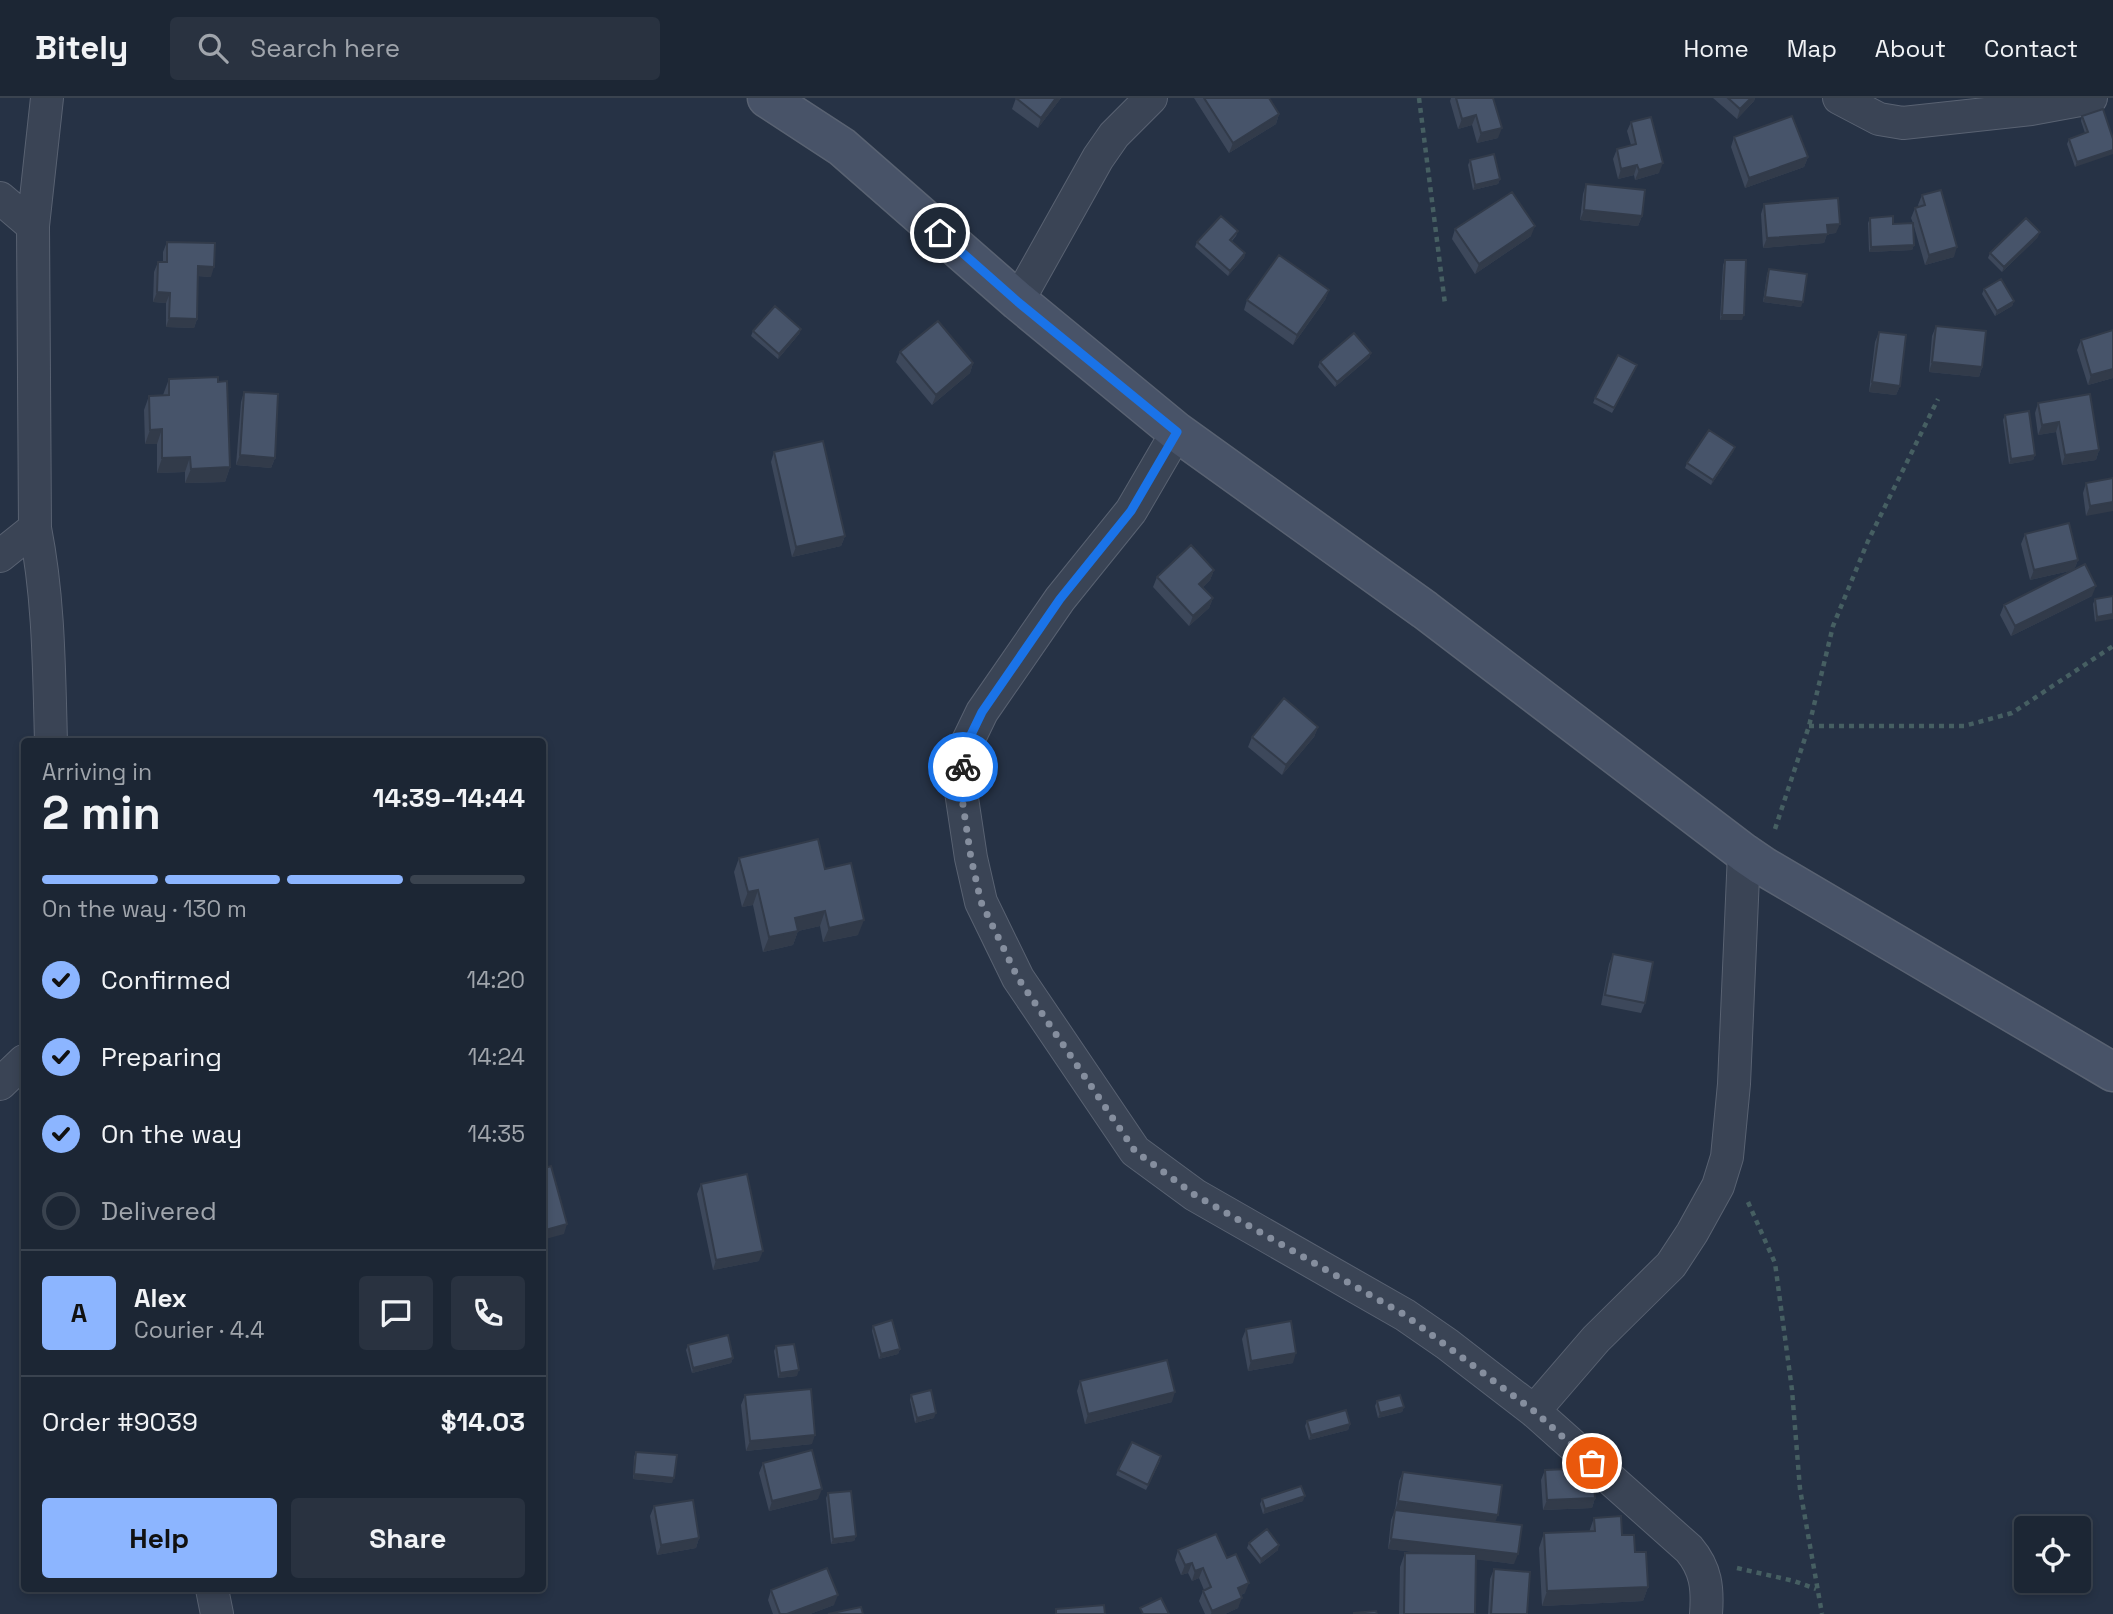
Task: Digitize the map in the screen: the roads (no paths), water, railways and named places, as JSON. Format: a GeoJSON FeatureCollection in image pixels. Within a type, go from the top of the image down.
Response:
{"type":"FeatureCollection","features":[{"type":"Feature","properties":{"kind":"street"},"geometry":{"type":"LineString","coordinates":[[47,98],[33,226],[35,528],[44,573],[48,616],[51,738]]}},
{"type":"Feature","properties":{"kind":"street"},"geometry":{"type":"LineString","coordinates":[[767,98],[842,147],[1018,302],[1177,432],[1425,610],[1754,860],[2113,1072]]}},
{"type":"Feature","properties":{"kind":"street"},"geometry":{"type":"LineString","coordinates":[[1018,302],[1098,158],[1114,135],[1151,98]]}},
{"type":"Feature","properties":{"kind":"street"},"geometry":{"type":"LineString","coordinates":[[1839,98],[1879,119],[1903,123],[1933,109],[2031,109],[2091,98]]}},
{"type":"Feature","properties":{"kind":"street"},"geometry":{"type":"LineString","coordinates":[[0,198],[33,226]]}},
{"type":"Feature","properties":{"kind":"street"},"geometry":{"type":"LineString","coordinates":[[1177,432],[1131,511],[1060,599],[982,712],[967,743],[960,785],[981,902],[1018,978],[1135,1151],[1195,1195],[1405,1315],[1534,1411],[1689,1549],[1698,1560],[1708,1590],[1706,1614]]}},
{"type":"Feature","properties":{"kind":"street"},"geometry":{"type":"LineString","coordinates":[[0,556],[35,528]]}},
{"type":"Feature","properties":{"kind":"street"},"geometry":{"type":"LineString","coordinates":[[1534,1411],[1596,1339],[1671,1265],[1717,1186],[1727,1157],[1754,860]]}},
{"type":"Feature","properties":{"kind":"street"},"geometry":{"type":"LineString","coordinates":[[0,1084],[21,1064]]}},
{"type":"Feature","properties":{"kind":"street"},"geometry":{"type":"LineString","coordinates":[[213,1592],[217,1614]]}}]}
